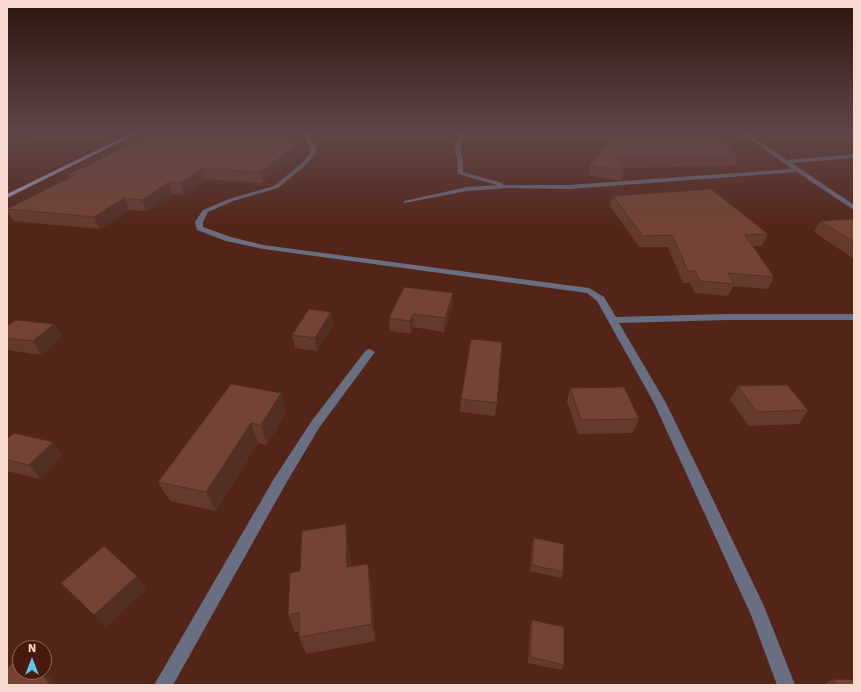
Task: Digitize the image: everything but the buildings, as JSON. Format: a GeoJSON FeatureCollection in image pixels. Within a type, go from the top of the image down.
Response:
{"type":"FeatureCollection","features":[{"type":"Feature","properties":{"kind":"main road"},"geometry":{"type":"LineString","coordinates":[[7,196],[68,166]]}},
{"type":"Feature","properties":{"kind":"street"},"geometry":{"type":"LineString","coordinates":[[301,166],[276,187],[231,200],[205,211],[200,222],[200,228],[229,239],[262,247],[589,291],[602,299],[660,403],[758,612],[786,685]]}},
{"type":"Feature","properties":{"kind":"street"},"geometry":{"type":"LineString","coordinates":[[460,166],[460,173],[508,186]]}},
{"type":"Feature","properties":{"kind":"street"},"geometry":{"type":"LineString","coordinates":[[792,166],[854,208]]}},
{"type":"Feature","properties":{"kind":"street"},"geometry":{"type":"LineString","coordinates":[[406,202],[467,189],[508,186],[569,187],[797,170]]}},
{"type":"Feature","properties":{"kind":"street"},"geometry":{"type":"LineString","coordinates":[[613,320],[728,317],[854,317]]}},
{"type":"Feature","properties":{"kind":"street"},"geometry":{"type":"LineString","coordinates":[[163,685],[280,481],[315,425],[370,352]]}}]}
